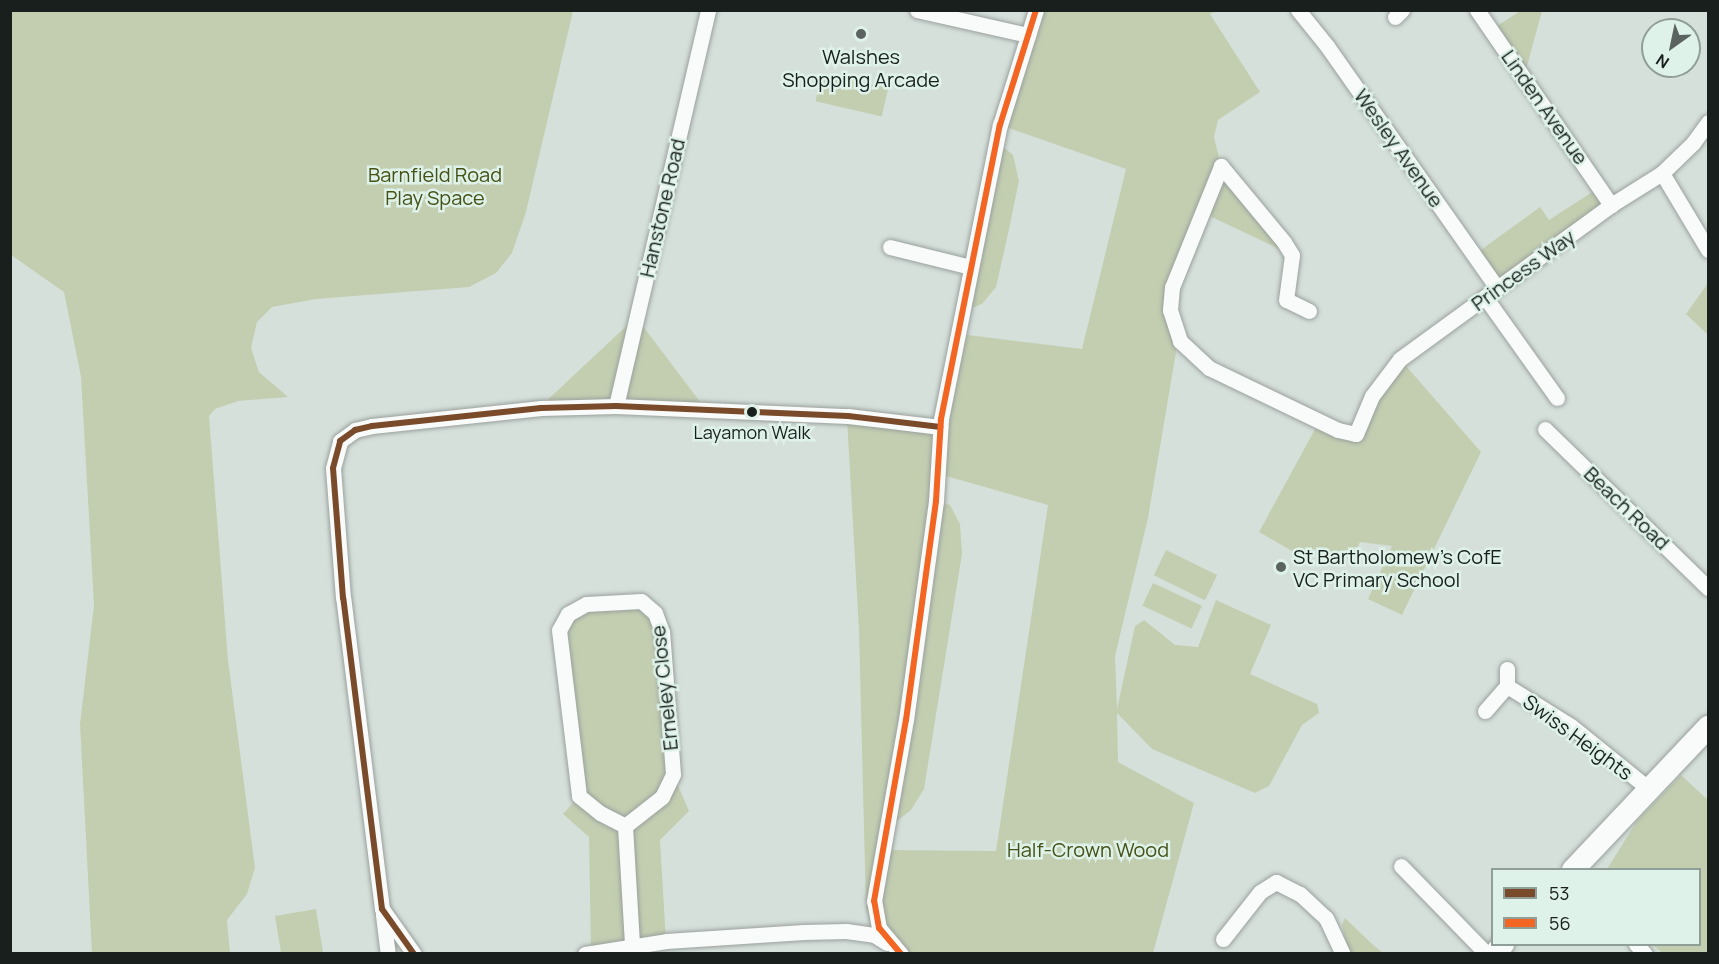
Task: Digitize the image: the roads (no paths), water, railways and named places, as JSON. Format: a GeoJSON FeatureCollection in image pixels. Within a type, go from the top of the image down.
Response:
{"type":"FeatureCollection","features":[{"type":"Feature","properties":{"kind":"main road"},"geometry":{"type":"LineString","coordinates":[[1575,868],[1708,727]]}},
{"type":"Feature","properties":{"kind":"street","name":"Hanstone Road"},"geometry":{"type":"LineString","coordinates":[[616,406],[708,10]]}},
{"type":"Feature","properties":{"kind":"street"},"geometry":{"type":"LineString","coordinates":[[917,10],[1029,34]]}},
{"type":"Feature","properties":{"kind":"street"},"geometry":{"type":"LineString","coordinates":[[896,949],[879,928],[874,901],[906,720],[936,501],[940,427],[1000,125],[1036,10]]}},
{"type":"Feature","properties":{"kind":"street","name":"Wesley Avenue"},"geometry":{"type":"LineString","coordinates":[[1298,10],[1327,46],[1491,292],[1557,398]]}},
{"type":"Feature","properties":{"kind":"street","name":"Linden Avenue"},"geometry":{"type":"LineString","coordinates":[[1477,10],[1611,205]]}},
{"type":"Feature","properties":{"kind":"street","name":"Princess Way"},"geometry":{"type":"LineString","coordinates":[[1309,311],[1286,300],[1292,255],[1284,242],[1221,166],[1172,287],[1170,310],[1180,341],[1209,368],[1338,430],[1356,434],[1372,396],[1401,359],[1611,205],[1662,173],[1693,143],[1708,122]]}},
{"type":"Feature","properties":{"kind":"street"},"geometry":{"type":"LineString","coordinates":[[1662,173],[1708,250]]}},
{"type":"Feature","properties":{"kind":"street"},"geometry":{"type":"LineString","coordinates":[[890,247],[971,267]]}},
{"type":"Feature","properties":{"kind":"street"},"geometry":{"type":"LineString","coordinates":[[388,954],[343,598],[333,468],[337,448],[355,430],[372,426],[540,408],[616,406],[848,416],[940,427]]}},
{"type":"Feature","properties":{"kind":"street","name":"Beach Road"},"geometry":{"type":"LineString","coordinates":[[1545,429],[1708,588]]}},
{"type":"Feature","properties":{"kind":"street","name":"Erneley Close"},"geometry":{"type":"LineString","coordinates":[[641,601],[655,614],[662,632],[673,774],[662,797],[625,826],[600,813],[579,796],[575,782],[559,630],[568,614],[586,604],[641,601]]}},
{"type":"Feature","properties":{"kind":"street","name":"Swiss Heights"},"geometry":{"type":"LineString","coordinates":[[1485,711],[1507,686],[1507,669]]}},
{"type":"Feature","properties":{"kind":"street","name":"Swiss Heights"},"geometry":{"type":"LineString","coordinates":[[1507,686],[1570,726],[1649,789]]}},
{"type":"Feature","properties":{"kind":"street"},"geometry":{"type":"LineString","coordinates":[[625,826],[632,945]]}},
{"type":"Feature","properties":{"kind":"street"},"geometry":{"type":"LineString","coordinates":[[1401,866],[1487,954]]}},
{"type":"Feature","properties":{"kind":"street"},"geometry":{"type":"LineString","coordinates":[[1223,939],[1260,892],[1276,882],[1300,894],[1326,918],[1343,954]]}},
{"type":"Feature","properties":{"kind":"street"},"geometry":{"type":"LineString","coordinates":[[382,909],[414,954]]}},
{"type":"Feature","properties":{"kind":"street"},"geometry":{"type":"LineString","coordinates":[[585,954],[632,945],[846,930],[874,935],[896,949]]}},
{"type":"Feature","properties":{"kind":"place","name":"Walshes Shopping Arcade"},"geometry":{"type":"Point","coordinates":[861,34]}},
{"type":"Feature","properties":{"kind":"place","name":"Layamon Walk"},"geometry":{"type":"Point","coordinates":[752,412]}},
{"type":"Feature","properties":{"kind":"place","name":"St Bartholomew's CofE VC Primary School"},"geometry":{"type":"Point","coordinates":[1281,567]}},
{"type":"Feature","properties":{"kind":"park label","name":"Barnfield Road Play Space"},"geometry":{"type":"Point","coordinates":[435,186]}},
{"type":"Feature","properties":{"kind":"park label","name":"Half-Crown Wood"},"geometry":{"type":"Point","coordinates":[1088,849]}}]}
